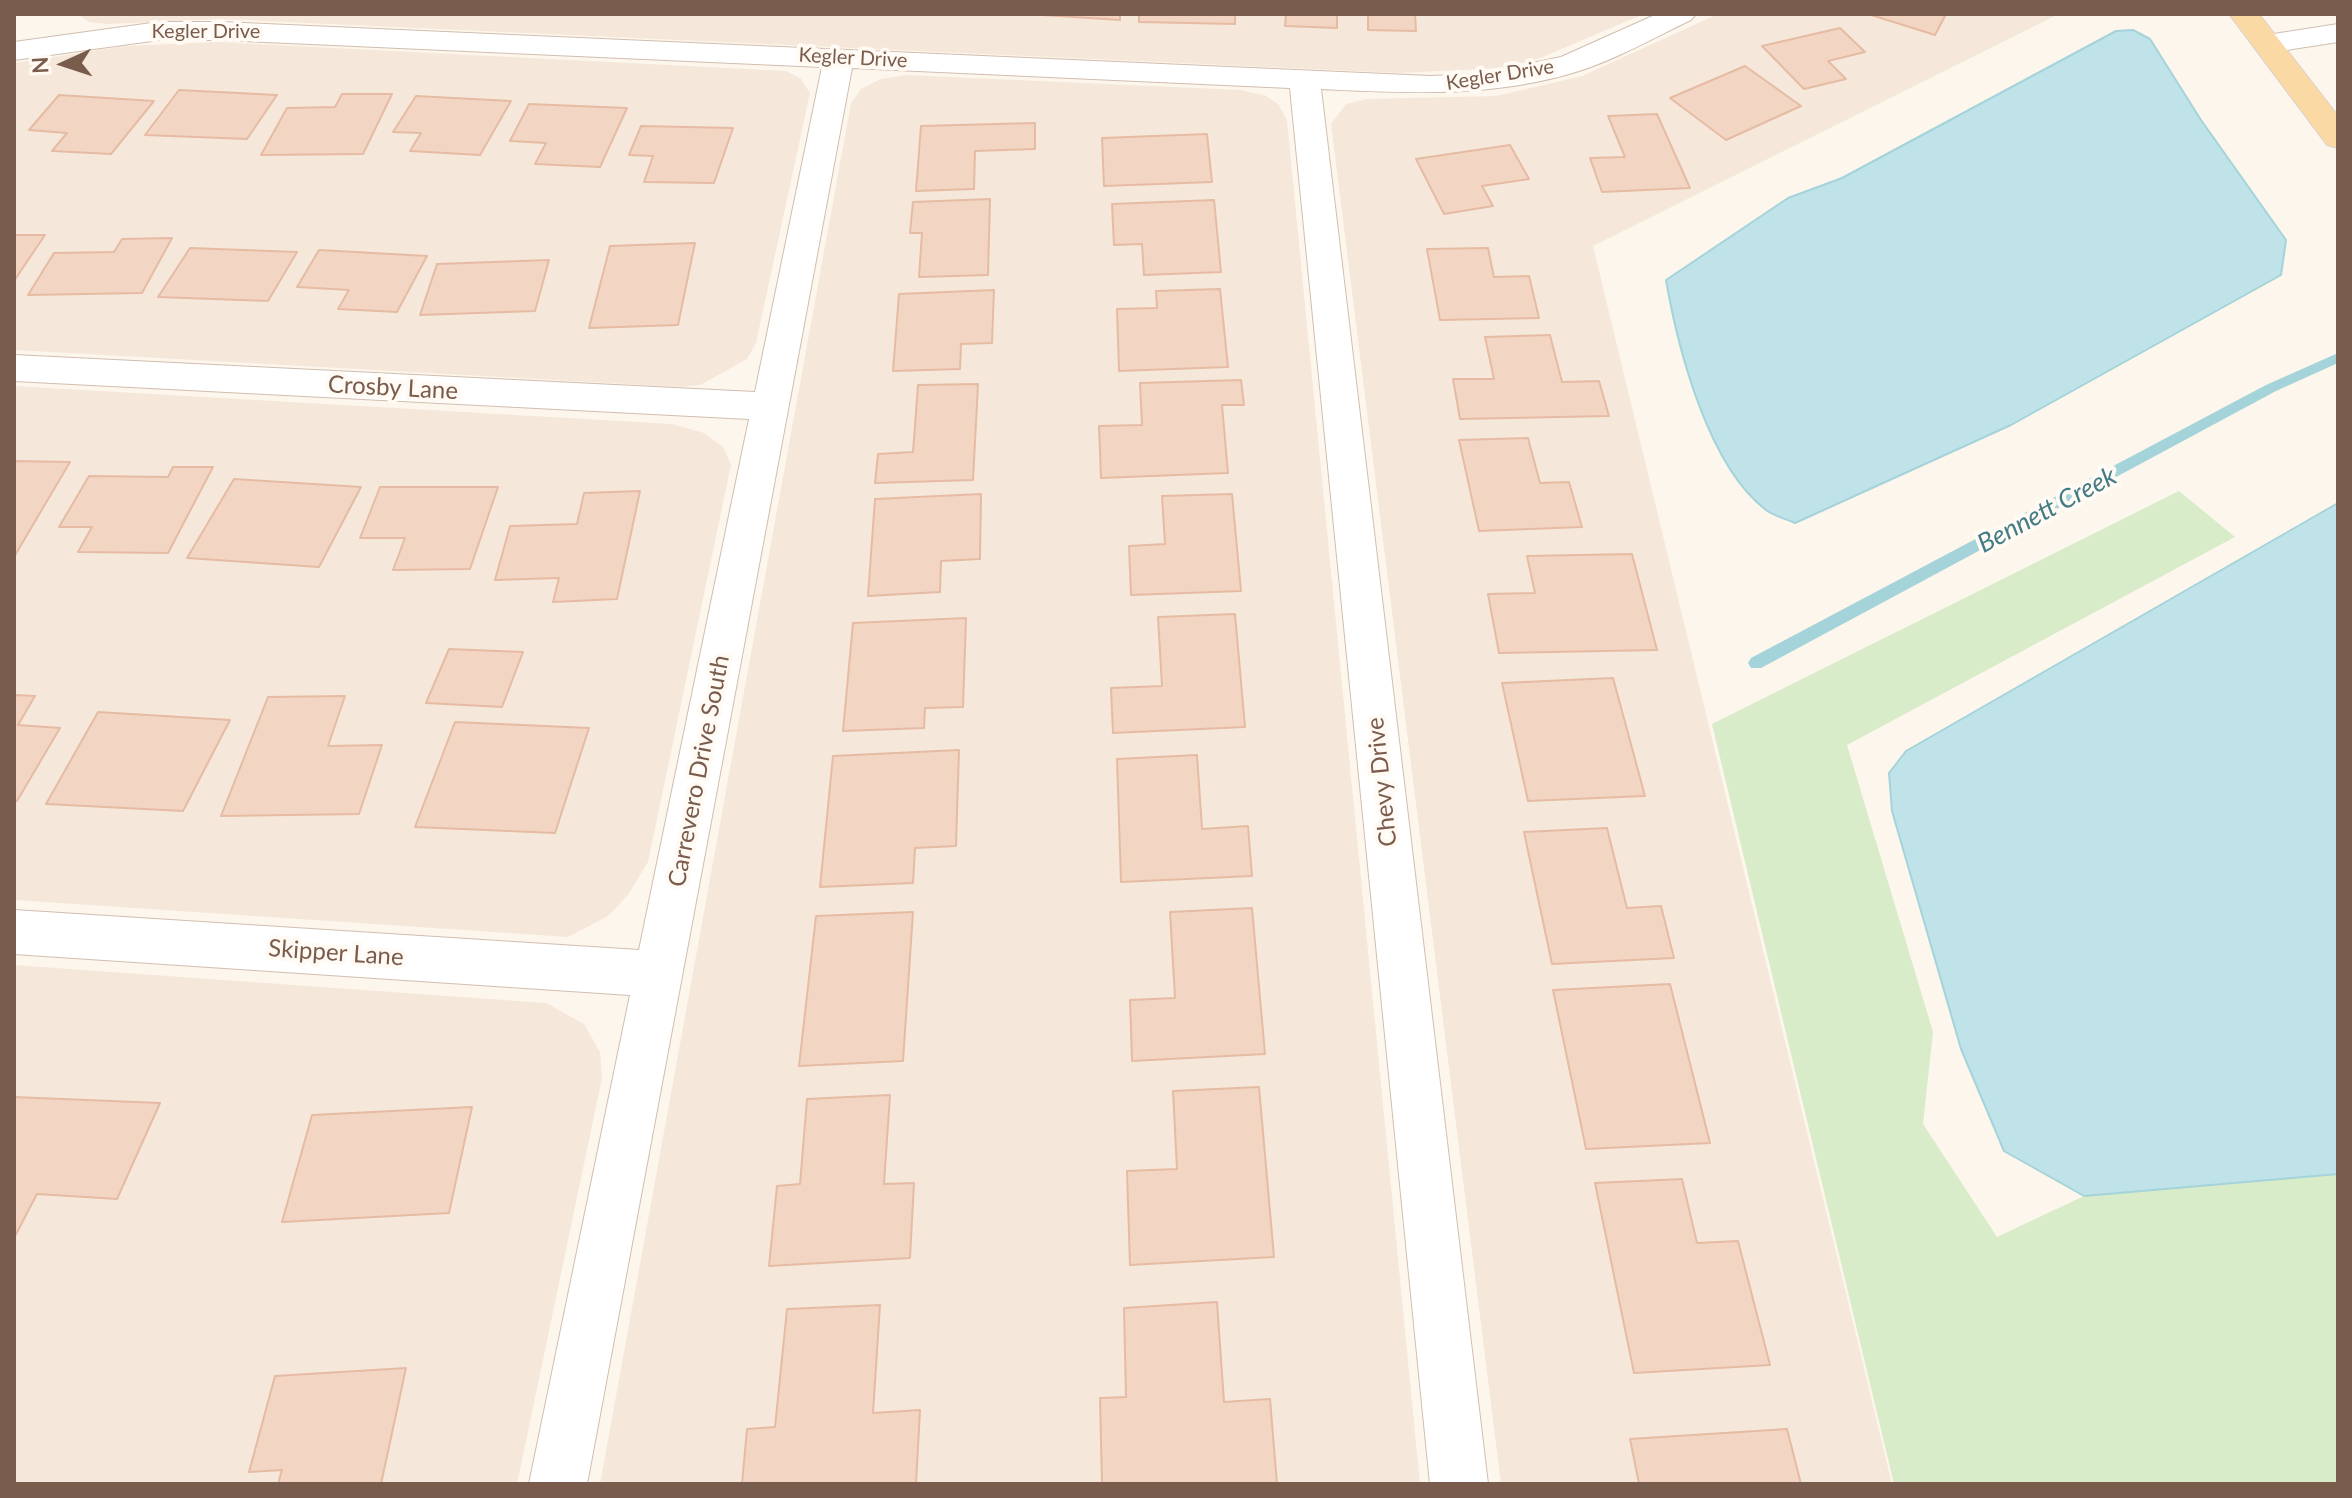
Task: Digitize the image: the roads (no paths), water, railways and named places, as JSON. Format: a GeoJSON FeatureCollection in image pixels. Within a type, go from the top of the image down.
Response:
{"type":"FeatureCollection","features":[{"type":"Feature","properties":{"kind":"main road"},"geometry":{"type":"LineString","coordinates":[[2244,14],[2338,138]]}},
{"type":"Feature","properties":{"kind":"street","name":"Kegler Drive"},"geometry":{"type":"LineString","coordinates":[[19,50],[159,31],[221,31],[1430,85],[1521,76],[1570,64],[1681,14]]}},
{"type":"Feature","properties":{"kind":"street"},"geometry":{"type":"LineString","coordinates":[[19,50],[48,17]]}},
{"type":"Feature","properties":{"kind":"street"},"geometry":{"type":"LineString","coordinates":[[2267,44],[2338,33]]}},
{"type":"Feature","properties":{"kind":"street","name":"Carrevero Drive South"},"geometry":{"type":"LineString","coordinates":[[558,1484],[839,58]]}},
{"type":"Feature","properties":{"kind":"street","name":"Chevy Drive"},"geometry":{"type":"LineString","coordinates":[[1305,80],[1459,1484]]}},
{"type":"Feature","properties":{"kind":"street","name":"Crosby Lane"},"geometry":{"type":"LineString","coordinates":[[14,368],[772,407]]}},
{"type":"Feature","properties":{"kind":"street","name":"Skipper Lane"},"geometry":{"type":"LineString","coordinates":[[14,932],[658,974]]}},
{"type":"Feature","properties":{"kind":"water"},"geometry":{"type":"Polygon","coordinates":[[[2133,30],[2150,39],[2201,120],[2286,240],[2281,275],[2011,425],[1795,523],[1766,510],[1746,490],[1712,436],[1688,371],[1666,280],[1788,198],[1842,178],[2116,31],[2133,30]]]}},
{"type":"Feature","properties":{"kind":"water"},"geometry":{"type":"Polygon","coordinates":[[[2338,503],[2338,1174],[2084,1196],[2004,1151],[1961,1049],[1892,811],[1889,773],[1906,751],[2338,503]]]}},
{"type":"Feature","properties":{"kind":"waterway","name":"Bennett Creek"},"geometry":{"type":"LineString","coordinates":[[1756,663],[2271,388],[2338,358]]}}]}
